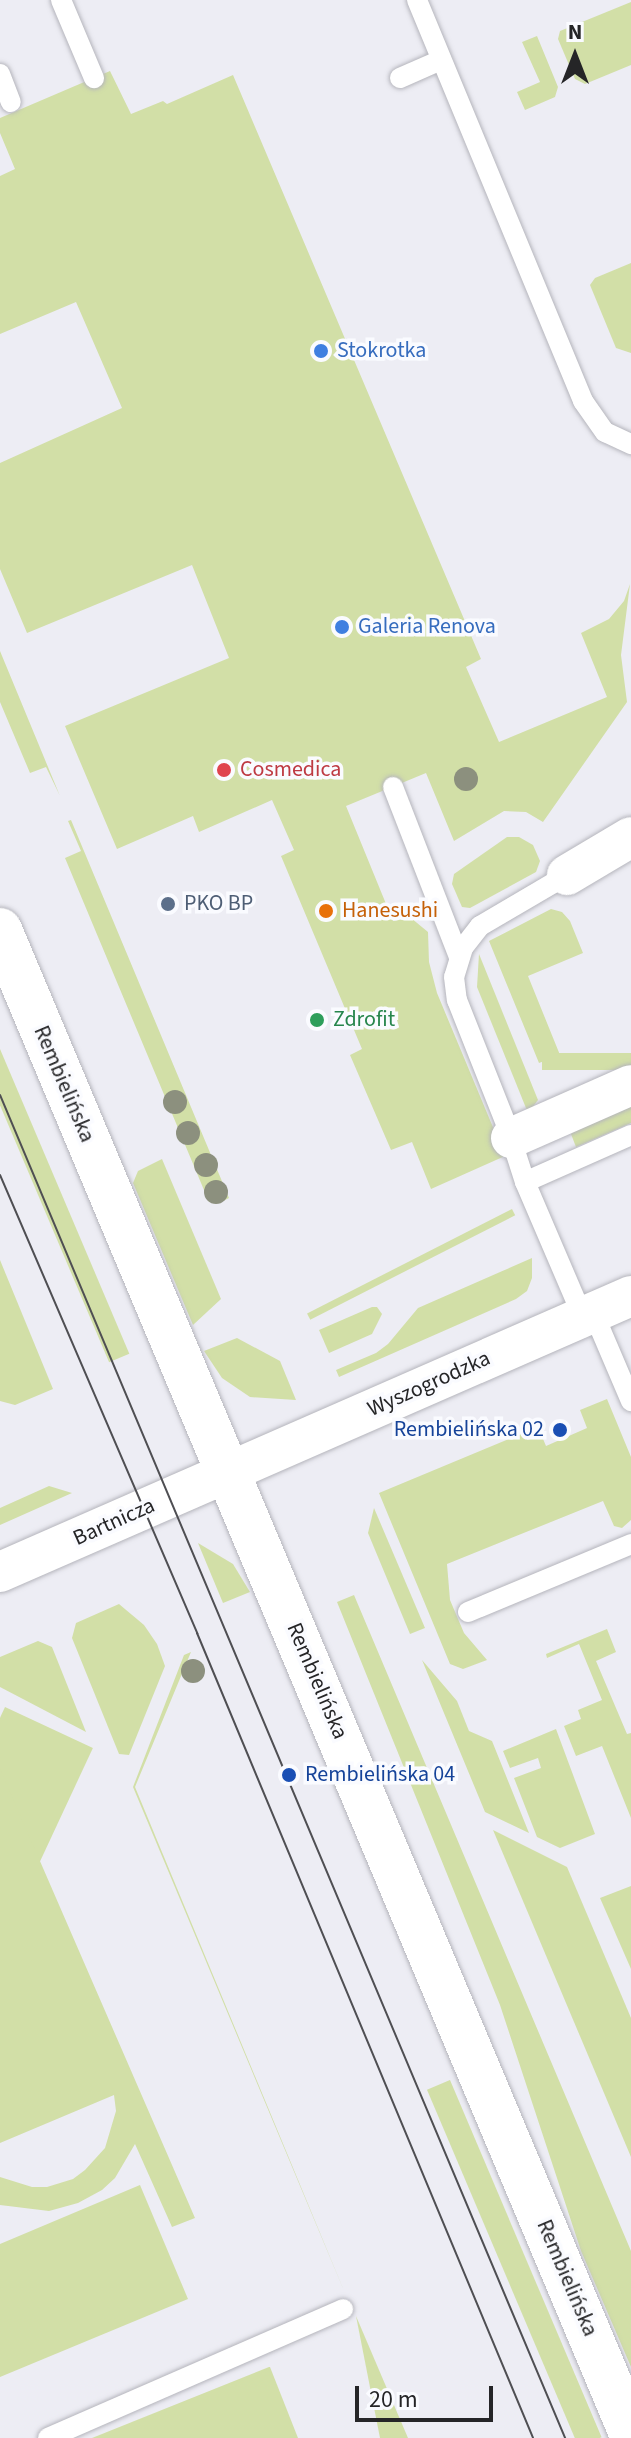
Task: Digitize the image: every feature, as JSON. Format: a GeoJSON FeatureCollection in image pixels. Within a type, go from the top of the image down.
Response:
{"type":"FeatureCollection","features":[{"type":"Feature","properties":{"kind":"street"},"geometry":{"type":"LineString","coordinates":[[567,875],[631,837]]}},
{"type":"Feature","properties":{"kind":"street","name":"Rembielińska"},"geometry":{"type":"LineString","coordinates":[[0,930],[631,2433]]}},
{"type":"Feature","properties":{"kind":"street"},"geometry":{"type":"LineString","coordinates":[[511,1138],[631,1085]]}},
{"type":"Feature","properties":{"kind":"street","name":"Wyszogrodzka"},"geometry":{"type":"LineString","coordinates":[[228,1472],[631,1296]]}},
{"type":"Feature","properties":{"kind":"street","name":"Bartnicza"},"geometry":{"type":"LineString","coordinates":[[0,1572],[228,1472]]}},
{"type":"Feature","properties":{"kind":"lane"},"geometry":{"type":"LineString","coordinates":[[61,0],[94,78]]}},
{"type":"Feature","properties":{"kind":"lane"},"geometry":{"type":"LineString","coordinates":[[417,0],[588,412],[605,432],[631,444]]}},
{"type":"Feature","properties":{"kind":"lane"},"geometry":{"type":"LineString","coordinates":[[400,78],[441,60]]}},
{"type":"Feature","properties":{"kind":"lane"},"geometry":{"type":"LineString","coordinates":[[0,74],[11,102]]}},
{"type":"Feature","properties":{"kind":"lane"},"geometry":{"type":"LineString","coordinates":[[393,787],[459,957]]}},
{"type":"Feature","properties":{"kind":"lane"},"geometry":{"type":"LineString","coordinates":[[567,875],[480,926],[459,957],[454,977],[457,1000],[525,1182],[631,1401]]}},
{"type":"Feature","properties":{"kind":"lane"},"geometry":{"type":"LineString","coordinates":[[525,1182],[631,1135]]}},
{"type":"Feature","properties":{"kind":"lane"},"geometry":{"type":"LineString","coordinates":[[468,1612],[631,1544]]}},
{"type":"Feature","properties":{"kind":"lane"},"geometry":{"type":"LineString","coordinates":[[48,2438],[343,2309]]}},
{"type":"Feature","properties":{"kind":"green space"},"geometry":{"type":"Polygon","coordinates":[[[631,2],[631,65],[585,84],[575,79],[558,39],[560,31],[631,2]]]}},
{"type":"Feature","properties":{"kind":"green space"},"geometry":{"type":"Polygon","coordinates":[[[537,36],[558,87],[555,97],[525,110],[517,92],[540,82],[522,42],[537,36]]]}},
{"type":"Feature","properties":{"kind":"green space","name":"Galeria Renova"},"geometry":{"type":"Polygon","coordinates":[[[110,71],[131,114],[163,101],[167,104],[233,75],[481,659],[466,667],[499,742],[607,697],[581,633],[609,619],[624,601],[630,584],[621,655],[627,702],[543,822],[526,812],[504,811],[454,841],[426,773],[346,806],[393,921],[411,918],[428,932],[429,962],[437,993],[505,1156],[431,1189],[412,1142],[391,1150],[350,1055],[362,1049],[281,856],[294,850],[272,800],[199,832],[193,816],[117,849],[65,726],[229,658],[192,565],[27,633],[0,569],[0,463],[122,408],[76,302],[0,334],[0,176],[15,169],[0,133],[0,118],[110,71]]]}},
{"type":"Feature","properties":{"kind":"green space"},"geometry":{"type":"Polygon","coordinates":[[[631,263],[631,353],[616,348],[590,285],[595,278],[631,263]]]}},
{"type":"Feature","properties":{"kind":"green space"},"geometry":{"type":"Polygon","coordinates":[[[0,651],[60,796],[46,767],[30,773],[0,702],[0,651]]]}},
{"type":"Feature","properties":{"kind":"green space"},"geometry":{"type":"Polygon","coordinates":[[[71,820],[229,1198],[223,1201],[209,1202],[65,858],[81,851],[68,821],[71,820]]]}},
{"type":"Feature","properties":{"kind":"green space"},"geometry":{"type":"Polygon","coordinates":[[[507,837],[519,837],[533,845],[540,861],[536,872],[470,908],[462,907],[452,884],[454,874],[507,837]]]}},
{"type":"Feature","properties":{"kind":"green space"},"geometry":{"type":"Polygon","coordinates":[[[551,909],[562,912],[570,921],[583,953],[528,976],[560,1055],[539,1063],[489,941],[551,909]]]}},
{"type":"Feature","properties":{"kind":"green space"},"geometry":{"type":"Polygon","coordinates":[[[479,954],[538,1100],[528,1113],[477,987],[479,954]]]}},
{"type":"Feature","properties":{"kind":"green space"},"geometry":{"type":"Polygon","coordinates":[[[0,1049],[129,1354],[109,1362],[0,1105],[0,1049]]]}},
{"type":"Feature","properties":{"kind":"green space"},"geometry":{"type":"Polygon","coordinates":[[[542,1053],[631,1053],[631,1070],[542,1070],[542,1053]]]}},
{"type":"Feature","properties":{"kind":"green space"},"geometry":{"type":"Polygon","coordinates":[[[631,1100],[631,1123],[576,1147],[571,1134],[577,1125],[631,1100]]]}},
{"type":"Feature","properties":{"kind":"green space"},"geometry":{"type":"Polygon","coordinates":[[[162,1159],[221,1299],[193,1325],[133,1183],[138,1171],[162,1159]]]}},
{"type":"Feature","properties":{"kind":"green space"},"geometry":{"type":"Polygon","coordinates":[[[512,1209],[515,1215],[310,1320],[307,1313],[512,1209]]]}},
{"type":"Feature","properties":{"kind":"green space"},"geometry":{"type":"Polygon","coordinates":[[[532,1258],[532,1278],[527,1291],[516,1299],[339,1377],[336,1370],[376,1353],[388,1344],[418,1308],[532,1258]]]}},
{"type":"Feature","properties":{"kind":"green space"},"geometry":{"type":"Polygon","coordinates":[[[0,1260],[53,1389],[15,1405],[0,1401],[0,1260]]]}},
{"type":"Feature","properties":{"kind":"green space"},"geometry":{"type":"Polygon","coordinates":[[[377,1307],[382,1314],[372,1334],[329,1353],[319,1330],[377,1307]]]}},
{"type":"Feature","properties":{"kind":"green space"},"geometry":{"type":"Polygon","coordinates":[[[237,1338],[280,1361],[296,1400],[250,1397],[222,1378],[204,1351],[237,1338]]]}},
{"type":"Feature","properties":{"kind":"green space"},"geometry":{"type":"Polygon","coordinates":[[[607,1399],[631,1457],[631,1520],[622,1528],[614,1526],[603,1501],[447,1564],[450,1600],[464,1633],[487,1660],[463,1669],[450,1664],[379,1493],[538,1427],[546,1446],[587,1428],[580,1410],[607,1399]]]}},
{"type":"Feature","properties":{"kind":"green space"},"geometry":{"type":"Polygon","coordinates":[[[49,1486],[72,1493],[0,1525],[0,1508],[49,1486]]]}},
{"type":"Feature","properties":{"kind":"green space"},"geometry":{"type":"Polygon","coordinates":[[[374,1508],[425,1628],[410,1634],[368,1533],[374,1508]]]}},
{"type":"Feature","properties":{"kind":"green space"},"geometry":{"type":"Polygon","coordinates":[[[198,1543],[233,1564],[250,1592],[223,1603],[198,1543]]]}},
{"type":"Feature","properties":{"kind":"green space"},"geometry":{"type":"Polygon","coordinates":[[[354,1595],[631,2251],[631,2367],[581,2251],[500,2005],[337,1602],[354,1595]]]}},
{"type":"Feature","properties":{"kind":"green space"},"geometry":{"type":"Polygon","coordinates":[[[119,1604],[144,1625],[157,1644],[165,1666],[129,1755],[119,1754],[72,1638],[76,1623],[119,1604]]]}},
{"type":"Feature","properties":{"kind":"green space"},"geometry":{"type":"Polygon","coordinates":[[[607,1629],[616,1652],[596,1661],[627,1734],[631,1733],[631,1818],[602,1746],[576,1756],[564,1726],[581,1719],[578,1710],[602,1700],[579,1644],[547,1658],[546,1654],[607,1629]]]}},
{"type":"Feature","properties":{"kind":"green space"},"geometry":{"type":"Polygon","coordinates":[[[38,1641],[52,1647],[86,1732],[0,1687],[0,1657],[38,1641]]]}},
{"type":"Feature","properties":{"kind":"green space"},"geometry":{"type":"Polygon","coordinates":[[[191,1652],[135,1787],[347,2298],[133,1787],[184,1655],[191,1652]]]}},
{"type":"Feature","properties":{"kind":"green space"},"geometry":{"type":"Polygon","coordinates":[[[422,1660],[457,1701],[469,1731],[492,1741],[529,1833],[485,1812],[422,1660]]]}},
{"type":"Feature","properties":{"kind":"green space"},"geometry":{"type":"Polygon","coordinates":[[[5,1707],[93,1748],[0,1947],[0,1718],[5,1707]]]}},
{"type":"Feature","properties":{"kind":"green space"},"geometry":{"type":"Polygon","coordinates":[[[556,1729],[595,1834],[560,1848],[537,1837],[514,1778],[541,1768],[538,1758],[510,1768],[503,1751],[556,1729]]]}},
{"type":"Feature","properties":{"kind":"green space"},"geometry":{"type":"Polygon","coordinates":[[[0,1769],[195,2218],[172,2227],[135,2144],[115,2178],[102,2190],[78,2203],[49,2211],[0,2205],[0,2177],[32,2187],[47,2187],[73,2179],[85,2170],[105,2148],[116,2111],[114,2095],[0,2143],[0,1769]]]}},
{"type":"Feature","properties":{"kind":"green space"},"geometry":{"type":"Polygon","coordinates":[[[493,1830],[567,1867],[631,2018],[631,2157],[493,1830]]]}},
{"type":"Feature","properties":{"kind":"green space"},"geometry":{"type":"Polygon","coordinates":[[[631,1886],[631,1969],[600,1898],[631,1886]]]}},
{"type":"Feature","properties":{"kind":"green space"},"geometry":{"type":"Polygon","coordinates":[[[450,2080],[602,2437],[575,2438],[427,2090],[450,2080]]]}},
{"type":"Feature","properties":{"kind":"green space"},"geometry":{"type":"Polygon","coordinates":[[[140,2185],[188,2299],[0,2377],[0,2244],[140,2185]]]}},
{"type":"Feature","properties":{"kind":"green space"},"geometry":{"type":"Polygon","coordinates":[[[356,2316],[408,2438],[380,2438],[356,2316]]]}},
{"type":"Feature","properties":{"kind":"green space"},"geometry":{"type":"Polygon","coordinates":[[[269,2367],[298,2438],[92,2438],[269,2367]]]}},
{"type":"Feature","properties":{"kind":"tram line"},"geometry":{"type":"LineString","coordinates":[[0,1095],[565,2438]]}},
{"type":"Feature","properties":{"kind":"tram line"},"geometry":{"type":"LineString","coordinates":[[0,1175],[197,1633],[533,2438]]}},
{"type":"Feature","properties":{"kind":"place","name":"Stokrotka"},"geometry":{"type":"Point","coordinates":[321,351]}},
{"type":"Feature","properties":{"kind":"place","name":"Galeria Renova"},"geometry":{"type":"Point","coordinates":[342,627]}},
{"type":"Feature","properties":{"kind":"place","name":"Cosmedica"},"geometry":{"type":"Point","coordinates":[224,770]}},
{"type":"Feature","properties":{"kind":"place","name":"PKO BP"},"geometry":{"type":"Point","coordinates":[168,904]}},
{"type":"Feature","properties":{"kind":"place","name":"Hanesushi"},"geometry":{"type":"Point","coordinates":[326,911]}},
{"type":"Feature","properties":{"kind":"place","name":"Zdrofit"},"geometry":{"type":"Point","coordinates":[317,1020]}},
{"type":"Feature","properties":{"kind":"place","name":"Rembielińska 02"},"geometry":{"type":"Point","coordinates":[560,1430]}},
{"type":"Feature","properties":{"kind":"place","name":"Rembielińska 04"},"geometry":{"type":"Point","coordinates":[289,1775]}}]}
